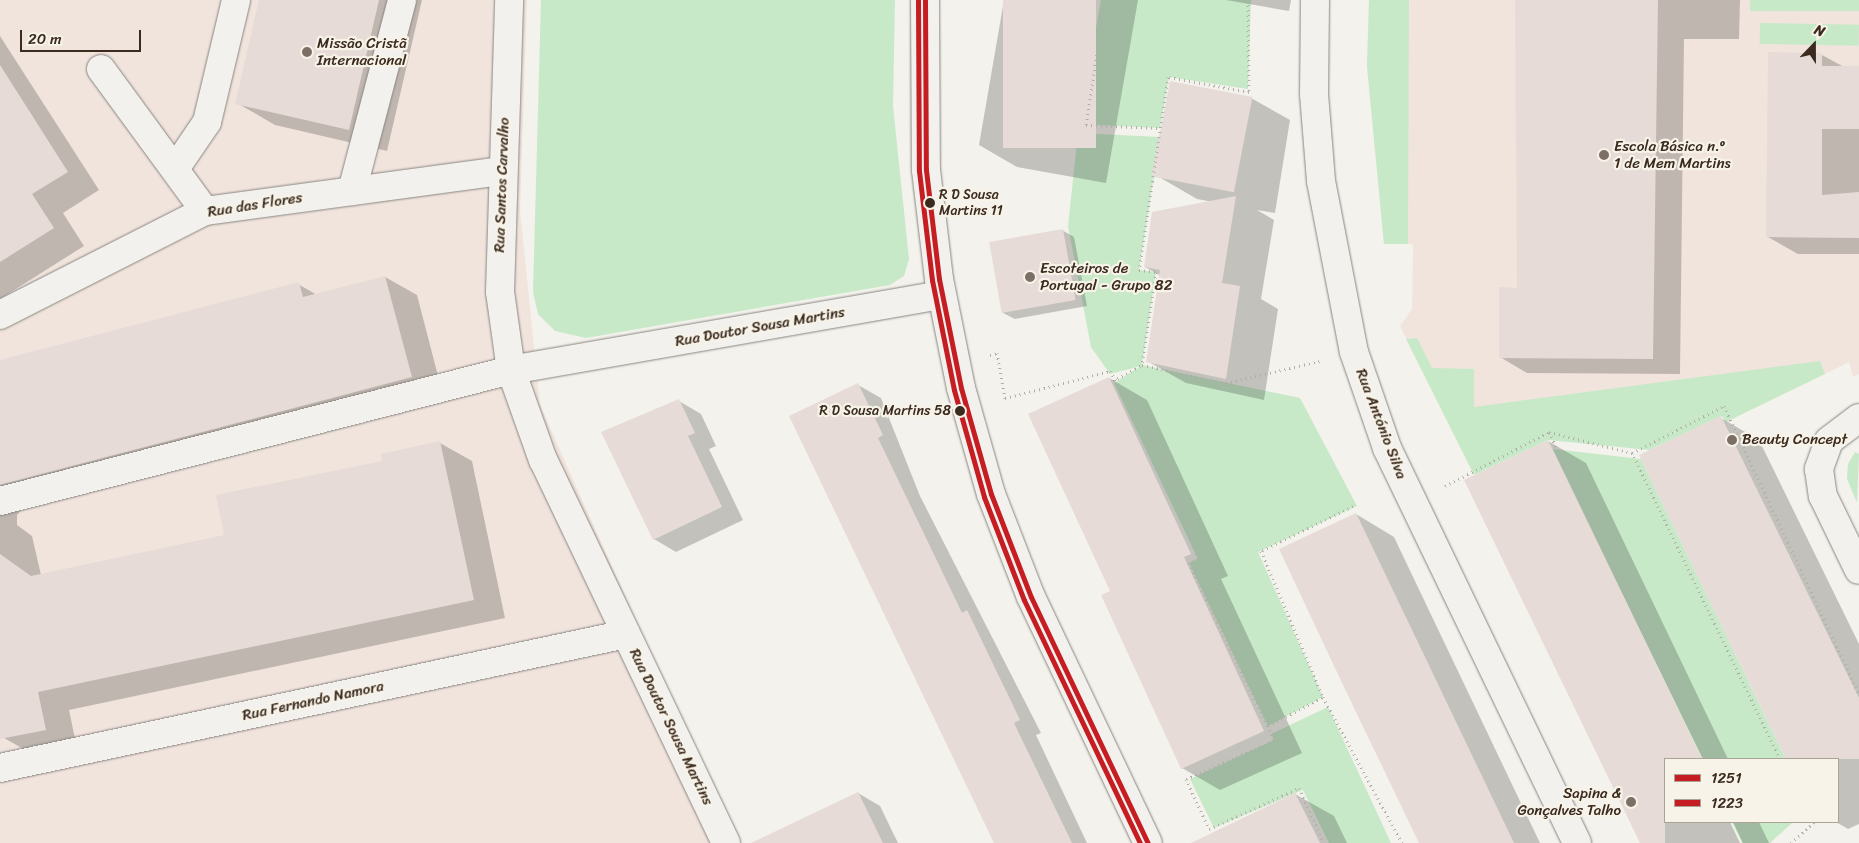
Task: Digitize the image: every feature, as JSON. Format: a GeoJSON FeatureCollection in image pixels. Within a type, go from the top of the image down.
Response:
{"type":"FeatureCollection","features":[{"type":"Feature","properties":{"kind":"street"},"geometry":{"type":"LineString","coordinates":[[175,169],[207,122],[236,0]]}},
{"type":"Feature","properties":{"kind":"street"},"geometry":{"type":"LineString","coordinates":[[352,191],[402,0]]}},
{"type":"Feature","properties":{"kind":"street","name":"Rua Santos Carvalho"},"geometry":{"type":"LineString","coordinates":[[509,0],[501,171],[500,292],[511,370]]}},
{"type":"Feature","properties":{"kind":"street"},"geometry":{"type":"LineString","coordinates":[[925,0],[926,170],[942,295],[956,366],[991,494],[1031,597],[1148,843]]}},
{"type":"Feature","properties":{"kind":"street","name":"Rua António Silva"},"geometry":{"type":"LineString","coordinates":[[1315,0],[1314,94],[1320,181],[1354,352],[1387,448],[1577,843]]}},
{"type":"Feature","properties":{"kind":"street"},"geometry":{"type":"LineString","coordinates":[[101,69],[206,211]]}},
{"type":"Feature","properties":{"kind":"street","name":"Rua das Flores"},"geometry":{"type":"LineString","coordinates":[[0,315],[206,211],[501,171]]}},
{"type":"Feature","properties":{"kind":"street","name":"Rua Doutor Sousa Martins"},"geometry":{"type":"LineString","coordinates":[[726,843],[543,460],[511,370],[942,295]]}},
{"type":"Feature","properties":{"kind":"street"},"geometry":{"type":"LineString","coordinates":[[0,501],[511,370]]}},
{"type":"Feature","properties":{"kind":"street"},"geometry":{"type":"LineString","coordinates":[[1859,418],[1829,441],[1819,469],[1823,496],[1859,570]]}},
{"type":"Feature","properties":{"kind":"street","name":"Rua Fernando Namora"},"geometry":{"type":"LineString","coordinates":[[0,768],[626,634]]}},
{"type":"Feature","properties":{"kind":"path"},"geometry":{"type":"LineString","coordinates":[[1105,0],[1086,125],[1160,128]]}},
{"type":"Feature","properties":{"kind":"path"},"geometry":{"type":"LineString","coordinates":[[1142,365],[1156,272],[1139,270],[1168,77],[1249,92],[1248,0]]}},
{"type":"Feature","properties":{"kind":"path"},"geometry":{"type":"LineString","coordinates":[[1113,382],[1142,365],[1226,383],[1354,352]]}},
{"type":"Feature","properties":{"kind":"path"},"geometry":{"type":"LineString","coordinates":[[956,366],[997,353],[1005,398],[1099,372],[1110,371],[1113,382],[1170,467],[1198,559],[1189,563],[1274,740],[1186,779],[1209,829],[1299,788],[1324,843]]}},
{"type":"Feature","properties":{"kind":"path"},"geometry":{"type":"LineString","coordinates":[[1413,503],[1549,432],[1632,453],[1724,406],[1859,694]]}},
{"type":"Feature","properties":{"kind":"path"},"geometry":{"type":"LineString","coordinates":[[1549,432],[1706,758]]}},
{"type":"Feature","properties":{"kind":"path"},"geometry":{"type":"LineString","coordinates":[[1632,453],[1780,758]]}},
{"type":"Feature","properties":{"kind":"path"},"geometry":{"type":"LineString","coordinates":[[1353,506],[1261,551],[1323,697],[1402,843]]}},
{"type":"Feature","properties":{"kind":"path"},"geometry":{"type":"LineString","coordinates":[[1268,726],[1323,697]]}},
{"type":"Feature","properties":{"kind":"path"},"geometry":{"type":"LineString","coordinates":[[1737,823],[1747,843]]}},
{"type":"Feature","properties":{"kind":"path"},"geometry":{"type":"LineString","coordinates":[[1791,843],[1813,823]]}},
{"type":"Feature","properties":{"kind":"shaded area"},"geometry":{"type":"Polygon","coordinates":[[[0,0],[527,0],[520,210],[540,405],[735,843],[0,843],[0,0]]]}},
{"type":"Feature","properties":{"kind":"shaded area","name":"Escola Básica n.º 1 de Mem Martins"},"geometry":{"type":"Polygon","coordinates":[[[1369,0],[1859,0],[1859,374],[1853,377],[1849,362],[1825,374],[1450,424],[1400,326],[1412,309],[1413,244],[1384,244],[1367,66],[1369,0]]]}},
{"type":"Feature","properties":{"kind":"green space"},"geometry":{"type":"Polygon","coordinates":[[[541,0],[895,0],[893,106],[909,259],[904,276],[890,285],[586,338],[555,331],[538,314],[533,292],[541,0]]]}},
{"type":"Feature","properties":{"kind":"green space"},"geometry":{"type":"Polygon","coordinates":[[[1101,0],[1251,0],[1248,89],[1169,77],[1160,128],[1079,124],[1101,0]]]}},
{"type":"Feature","properties":{"kind":"green space"},"geometry":{"type":"Polygon","coordinates":[[[1369,0],[1409,0],[1408,244],[1384,244],[1367,66],[1369,0]]]}},
{"type":"Feature","properties":{"kind":"green space"},"geometry":{"type":"Polygon","coordinates":[[[1750,0],[1859,0],[1859,11],[1750,11],[1750,0]]]}},
{"type":"Feature","properties":{"kind":"green space"},"geometry":{"type":"Polygon","coordinates":[[[1760,23],[1859,25],[1859,46],[1760,44],[1760,23]]]}},
{"type":"Feature","properties":{"kind":"green space"},"geometry":{"type":"Polygon","coordinates":[[[1078,133],[1160,137],[1139,270],[1156,272],[1142,365],[1300,398],[1357,506],[1258,552],[1323,697],[1268,726],[1189,563],[1198,559],[1114,383],[1141,366],[1110,374],[1091,347],[1068,226],[1078,133]]]}},
{"type":"Feature","properties":{"kind":"green space"},"geometry":{"type":"Polygon","coordinates":[[[1417,338],[1432,368],[1474,369],[1474,407],[1820,361],[1825,374],[1726,422],[1722,416],[1649,450],[1548,440],[1474,475],[1406,339],[1417,338]]]}},
{"type":"Feature","properties":{"kind":"green space"},"geometry":{"type":"Polygon","coordinates":[[[1553,449],[1641,459],[1786,758],[1702,758],[1553,449]]]}},
{"type":"Feature","properties":{"kind":"green space"},"geometry":{"type":"Polygon","coordinates":[[[1855,452],[1859,454],[1857,503],[1847,479],[1848,464],[1855,452]]]}},
{"type":"Feature","properties":{"kind":"green space"},"geometry":{"type":"Polygon","coordinates":[[[1328,707],[1391,843],[1329,843],[1303,790],[1214,828],[1190,779],[1274,740],[1271,734],[1328,707]]]}},
{"type":"Feature","properties":{"kind":"green space"},"geometry":{"type":"Polygon","coordinates":[[[1732,823],[1792,823],[1770,843],[1742,843],[1732,823]]]}},
{"type":"Feature","properties":{"kind":"building","name":"Missão Cristã Internacional"},"geometry":{"type":"Polygon","coordinates":[[[259,0],[379,0],[349,130],[235,104],[259,0]]]}},
{"type":"Feature","properties":{"kind":"building"},"geometry":{"type":"Polygon","coordinates":[[[1003,0],[1096,0],[1096,148],[1003,148],[1003,0]]]}},
{"type":"Feature","properties":{"kind":"building"},"geometry":{"type":"Polygon","coordinates":[[[1515,0],[1658,0],[1653,359],[1499,358],[1499,287],[1517,288],[1515,0]]]}},
{"type":"Feature","properties":{"kind":"building"},"geometry":{"type":"Polygon","coordinates":[[[1768,52],[1822,53],[1822,66],[1859,66],[1859,129],[1822,129],[1822,195],[1859,192],[1859,238],[1766,237],[1768,52]]]}},
{"type":"Feature","properties":{"kind":"building"},"geometry":{"type":"Polygon","coordinates":[[[0,65],[68,172],[32,194],[54,228],[0,262],[0,65]]]}},
{"type":"Feature","properties":{"kind":"building"},"geometry":{"type":"Polygon","coordinates":[[[1170,81],[1252,97],[1234,192],[1151,176],[1170,81]]]}},
{"type":"Feature","properties":{"kind":"building"},"geometry":{"type":"Polygon","coordinates":[[[1236,196],[1222,283],[1240,286],[1226,379],[1146,362],[1160,270],[1144,267],[1152,212],[1236,196]]]}},
{"type":"Feature","properties":{"kind":"building","name":"Escoteiros de Portugal - Grupo 82"},"geometry":{"type":"Polygon","coordinates":[[[1063,229],[1076,300],[1002,313],[989,242],[1063,229]]]}},
{"type":"Feature","properties":{"kind":"building"},"geometry":{"type":"Polygon","coordinates":[[[385,276],[412,377],[0,485],[0,360],[299,282],[303,297],[385,276]]]}},
{"type":"Feature","properties":{"kind":"building"},"geometry":{"type":"Polygon","coordinates":[[[1109,377],[1191,554],[1184,557],[1264,731],[1181,769],[1101,595],[1110,591],[1028,414],[1109,377]]]}},
{"type":"Feature","properties":{"kind":"building"},"geometry":{"type":"Polygon","coordinates":[[[858,383],[883,435],[878,438],[962,613],[967,610],[1020,720],[1014,723],[1072,843],[994,843],[789,416],[858,383]]]}},
{"type":"Feature","properties":{"kind":"building"},"geometry":{"type":"Polygon","coordinates":[[[679,399],[695,433],[688,436],[722,507],[653,540],[601,432],[679,399]]]}},
{"type":"Feature","properties":{"kind":"building"},"geometry":{"type":"Polygon","coordinates":[[[1721,416],[1859,698],[1859,759],[1786,758],[1639,455],[1721,416]]]}},
{"type":"Feature","properties":{"kind":"building"},"geometry":{"type":"Polygon","coordinates":[[[1548,440],[1702,758],[1664,758],[1665,843],[1640,843],[1464,480],[1548,440]]]}},
{"type":"Feature","properties":{"kind":"building"},"geometry":{"type":"Polygon","coordinates":[[[440,441],[474,600],[38,692],[46,730],[0,739],[0,554],[31,576],[224,535],[216,495],[382,461],[381,454],[440,441]]]}},
{"type":"Feature","properties":{"kind":"building"},"geometry":{"type":"Polygon","coordinates":[[[1356,513],[1514,843],[1419,843],[1343,685],[1279,549],[1356,513]]]}},
{"type":"Feature","properties":{"kind":"building"},"geometry":{"type":"Polygon","coordinates":[[[858,792],[883,843],[751,843],[858,792]]]}},
{"type":"Feature","properties":{"kind":"building"},"geometry":{"type":"Polygon","coordinates":[[[1295,793],[1320,843],[1191,843],[1295,793]]]}},
{"type":"Feature","properties":{"kind":"transit line","name":"1223"},"geometry":{"type":"LineString","coordinates":[[918,0],[919,171],[932,280],[954,390],[984,497],[1024,600],[1140,843]]}},
{"type":"Feature","properties":{"kind":"transit line","name":"1251"},"geometry":{"type":"LineString","coordinates":[[925,0],[926,170],[939,279],[961,388],[991,494],[1031,597],[1148,843]]}},
{"type":"Feature","properties":{"kind":"place","name":"Missão Cristã Internacional"},"geometry":{"type":"Point","coordinates":[307,52]}},
{"type":"Feature","properties":{"kind":"place","name":"Escola Básica n.º 1 de Mem Martins"},"geometry":{"type":"Point","coordinates":[1604,155]}},
{"type":"Feature","properties":{"kind":"place","name":"R D Sousa Martins 11"},"geometry":{"type":"Point","coordinates":[930,203]}},
{"type":"Feature","properties":{"kind":"place","name":"Escoteiros de Portugal - Grupo 82"},"geometry":{"type":"Point","coordinates":[1030,277]}},
{"type":"Feature","properties":{"kind":"place","name":"R D Sousa Martins 58"},"geometry":{"type":"Point","coordinates":[960,411]}},
{"type":"Feature","properties":{"kind":"place","name":"Beauty Concept"},"geometry":{"type":"Point","coordinates":[1732,440]}},
{"type":"Feature","properties":{"kind":"place","name":"Sapina & Gonçalves Talho"},"geometry":{"type":"Point","coordinates":[1631,802]}}]}
